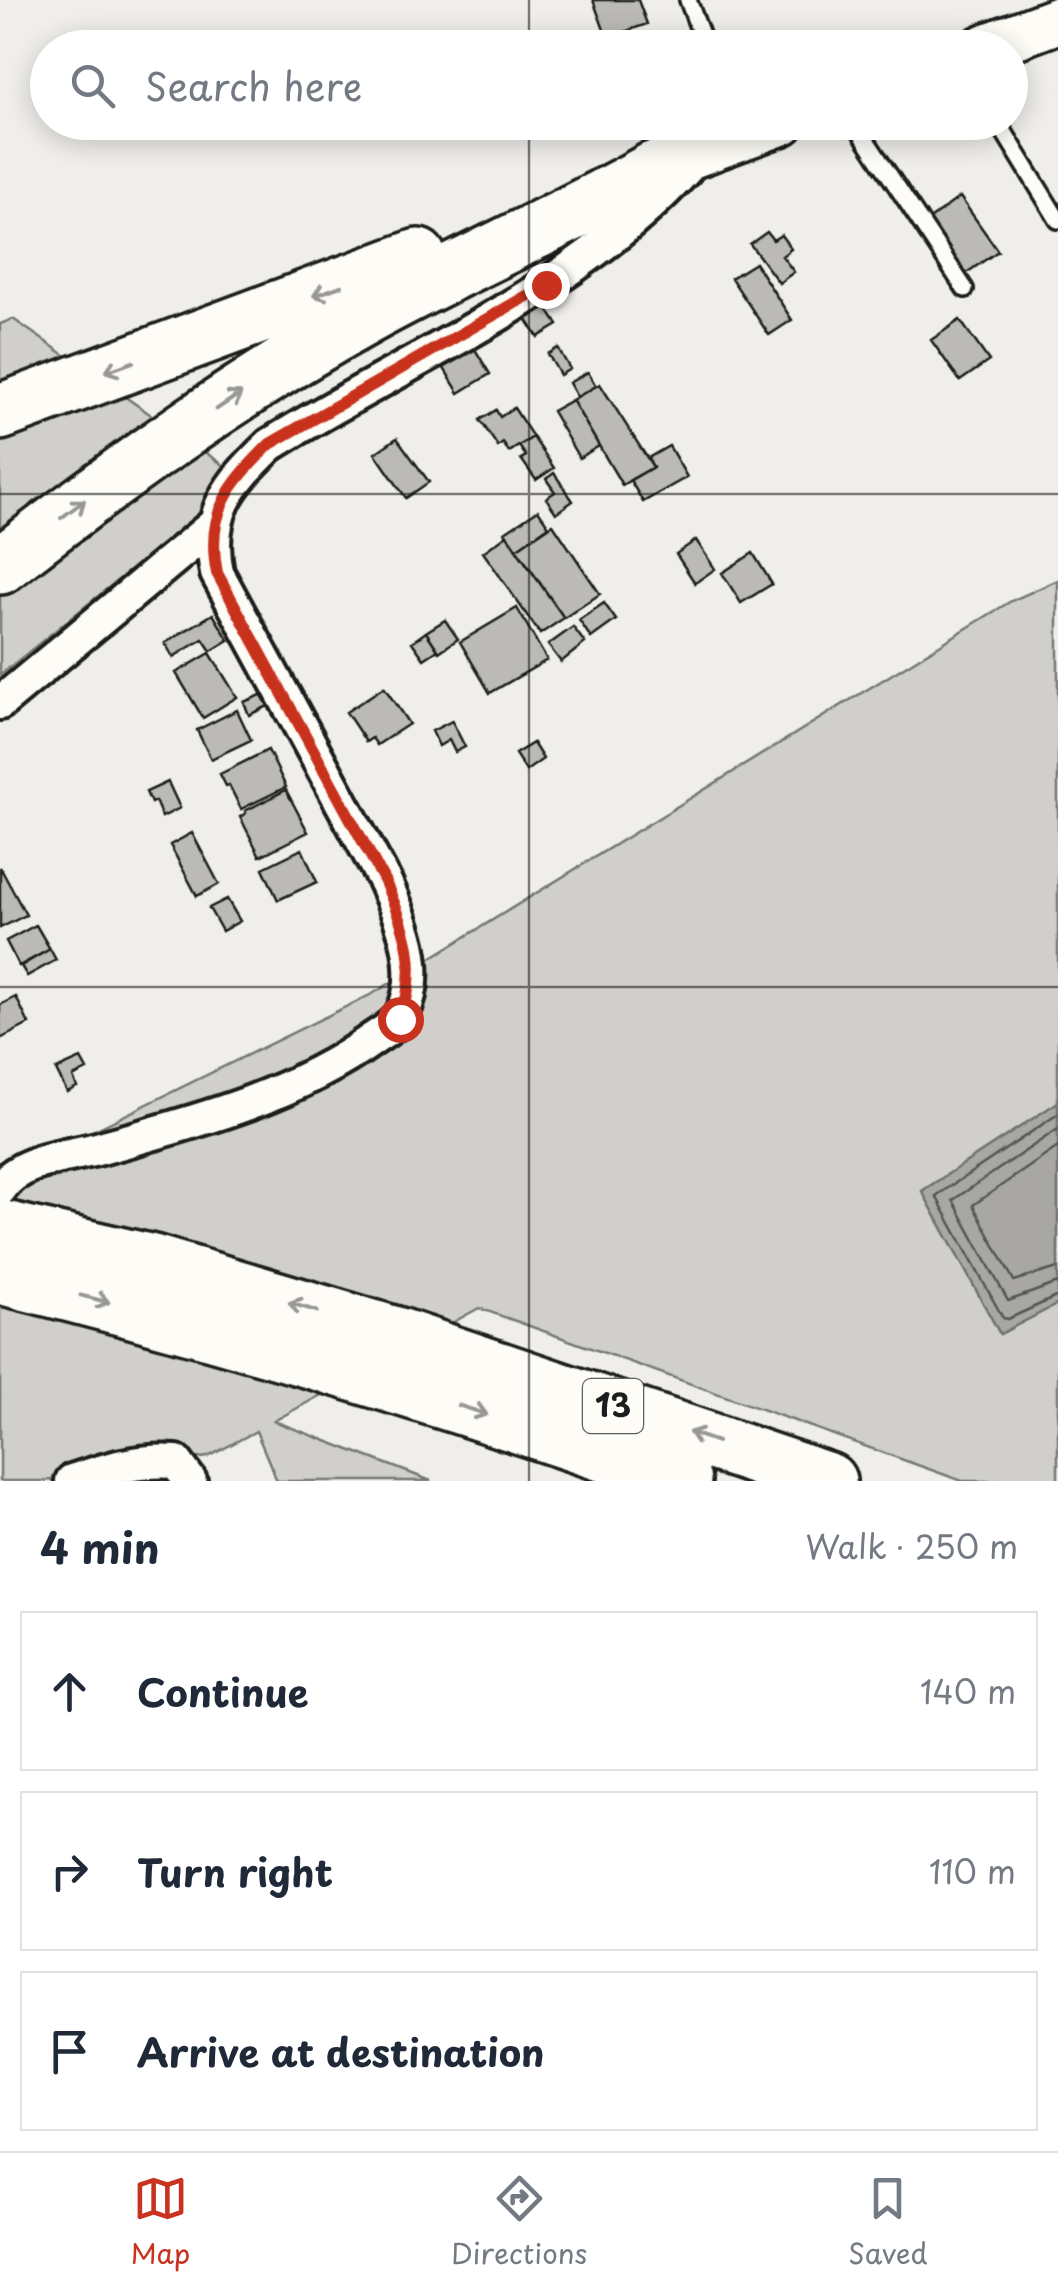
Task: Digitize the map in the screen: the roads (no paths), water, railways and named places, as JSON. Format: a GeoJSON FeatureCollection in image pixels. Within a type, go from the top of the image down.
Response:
{"type":"FeatureCollection","features":[{"type":"Feature","properties":{"kind":"highway"},"geometry":{"type":"LineString","coordinates":[[0,412],[678,160]]}},
{"type":"Feature","properties":{"kind":"highway"},"geometry":{"type":"LineString","coordinates":[[0,566],[148,454],[285,364],[460,266],[678,160]]}},
{"type":"Feature","properties":{"kind":"highway","name":"13"},"geometry":{"type":"LineString","coordinates":[[0,1228],[153,1263],[396,1335],[828,1481]]}},
{"type":"Feature","properties":{"kind":"highway","name":"13"},"geometry":{"type":"LineString","coordinates":[[0,1276],[247,1339],[684,1481]]}},
{"type":"Feature","properties":{"kind":"main road"},"geometry":{"type":"LineString","coordinates":[[1028,31],[1058,20]]}},
{"type":"Feature","properties":{"kind":"main road"},"geometry":{"type":"LineString","coordinates":[[678,160],[724,140]]}},
{"type":"Feature","properties":{"kind":"street"},"geometry":{"type":"LineString","coordinates":[[0,1189],[5,1182],[39,1163],[216,1115],[288,1086],[361,1048],[400,1019],[410,993],[412,963],[402,919],[217,573],[212,550],[222,500],[239,475],[270,444],[546,285],[635,220],[678,160]]}},
{"type":"Feature","properties":{"kind":"street"},"geometry":{"type":"LineString","coordinates":[[0,703],[215,524]]}},
{"type":"Feature","properties":{"kind":"street"},"geometry":{"type":"LineString","coordinates":[[72,1481],[152,1460],[183,1472]]}},
{"type":"Feature","properties":{"kind":"lane"},"geometry":{"type":"LineString","coordinates":[[688,0],[699,30]]}},
{"type":"Feature","properties":{"kind":"lane"},"geometry":{"type":"LineString","coordinates":[[866,140],[966,289]]}},
{"type":"Feature","properties":{"kind":"lane"},"geometry":{"type":"LineString","coordinates":[[1009,140],[1058,220]]}},
{"type":"Feature","properties":{"kind":"water"},"geometry":{"type":"Polygon","coordinates":[[[1058,1102],[1058,1304],[1000,1334],[922,1191],[1058,1102]]]}}]}
